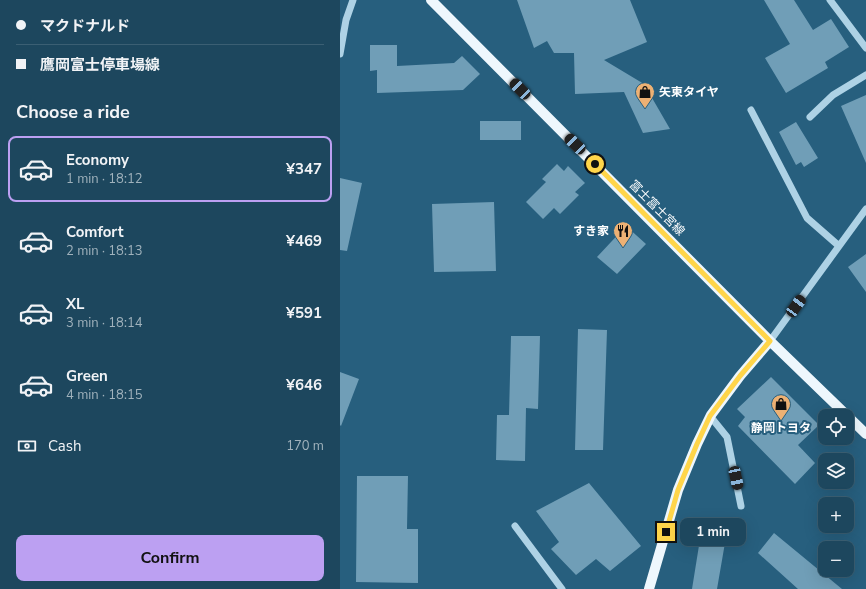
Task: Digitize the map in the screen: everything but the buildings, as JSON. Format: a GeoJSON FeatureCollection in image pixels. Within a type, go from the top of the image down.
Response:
{"type":"FeatureCollection","features":[{"type":"Feature","properties":{"kind":"main road","name":"富士富士宮線"},"geometry":{"type":"LineString","coordinates":[[431,0],[770,341],[866,434]]}},
{"type":"Feature","properties":{"kind":"main road"},"geometry":{"type":"LineString","coordinates":[[649,589],[678,490],[710,416],[740,376],[770,341]]}},
{"type":"Feature","properties":{"kind":"street"},"geometry":{"type":"LineString","coordinates":[[340,54],[346,20],[353,0]]}},
{"type":"Feature","properties":{"kind":"street"},"geometry":{"type":"LineString","coordinates":[[830,0],[866,48]]}},
{"type":"Feature","properties":{"kind":"street"},"geometry":{"type":"LineString","coordinates":[[810,117],[833,95],[866,75]]}},
{"type":"Feature","properties":{"kind":"street"},"geometry":{"type":"LineString","coordinates":[[751,110],[808,218],[839,246]]}},
{"type":"Feature","properties":{"kind":"street"},"geometry":{"type":"LineString","coordinates":[[770,341],[866,209]]}},
{"type":"Feature","properties":{"kind":"street"},"geometry":{"type":"LineString","coordinates":[[710,416],[727,436],[742,506]]}},
{"type":"Feature","properties":{"kind":"street"},"geometry":{"type":"LineString","coordinates":[[515,526],[562,589]]}},
{"type":"Feature","properties":{"kind":"place","name":"矢東タイヤ"},"geometry":{"type":"Point","coordinates":[645,109]}},
{"type":"Feature","properties":{"kind":"place","name":"すき家"},"geometry":{"type":"Point","coordinates":[623,248]}},
{"type":"Feature","properties":{"kind":"place","name":"静岡トヨタ"},"geometry":{"type":"Point","coordinates":[781,421]}},
{"type":"Feature","properties":{"kind":"route"},"geometry":{"type":"LineString","coordinates":[[595,164],[770,341],[740,376],[710,416],[678,490],[666,532]]}}]}
